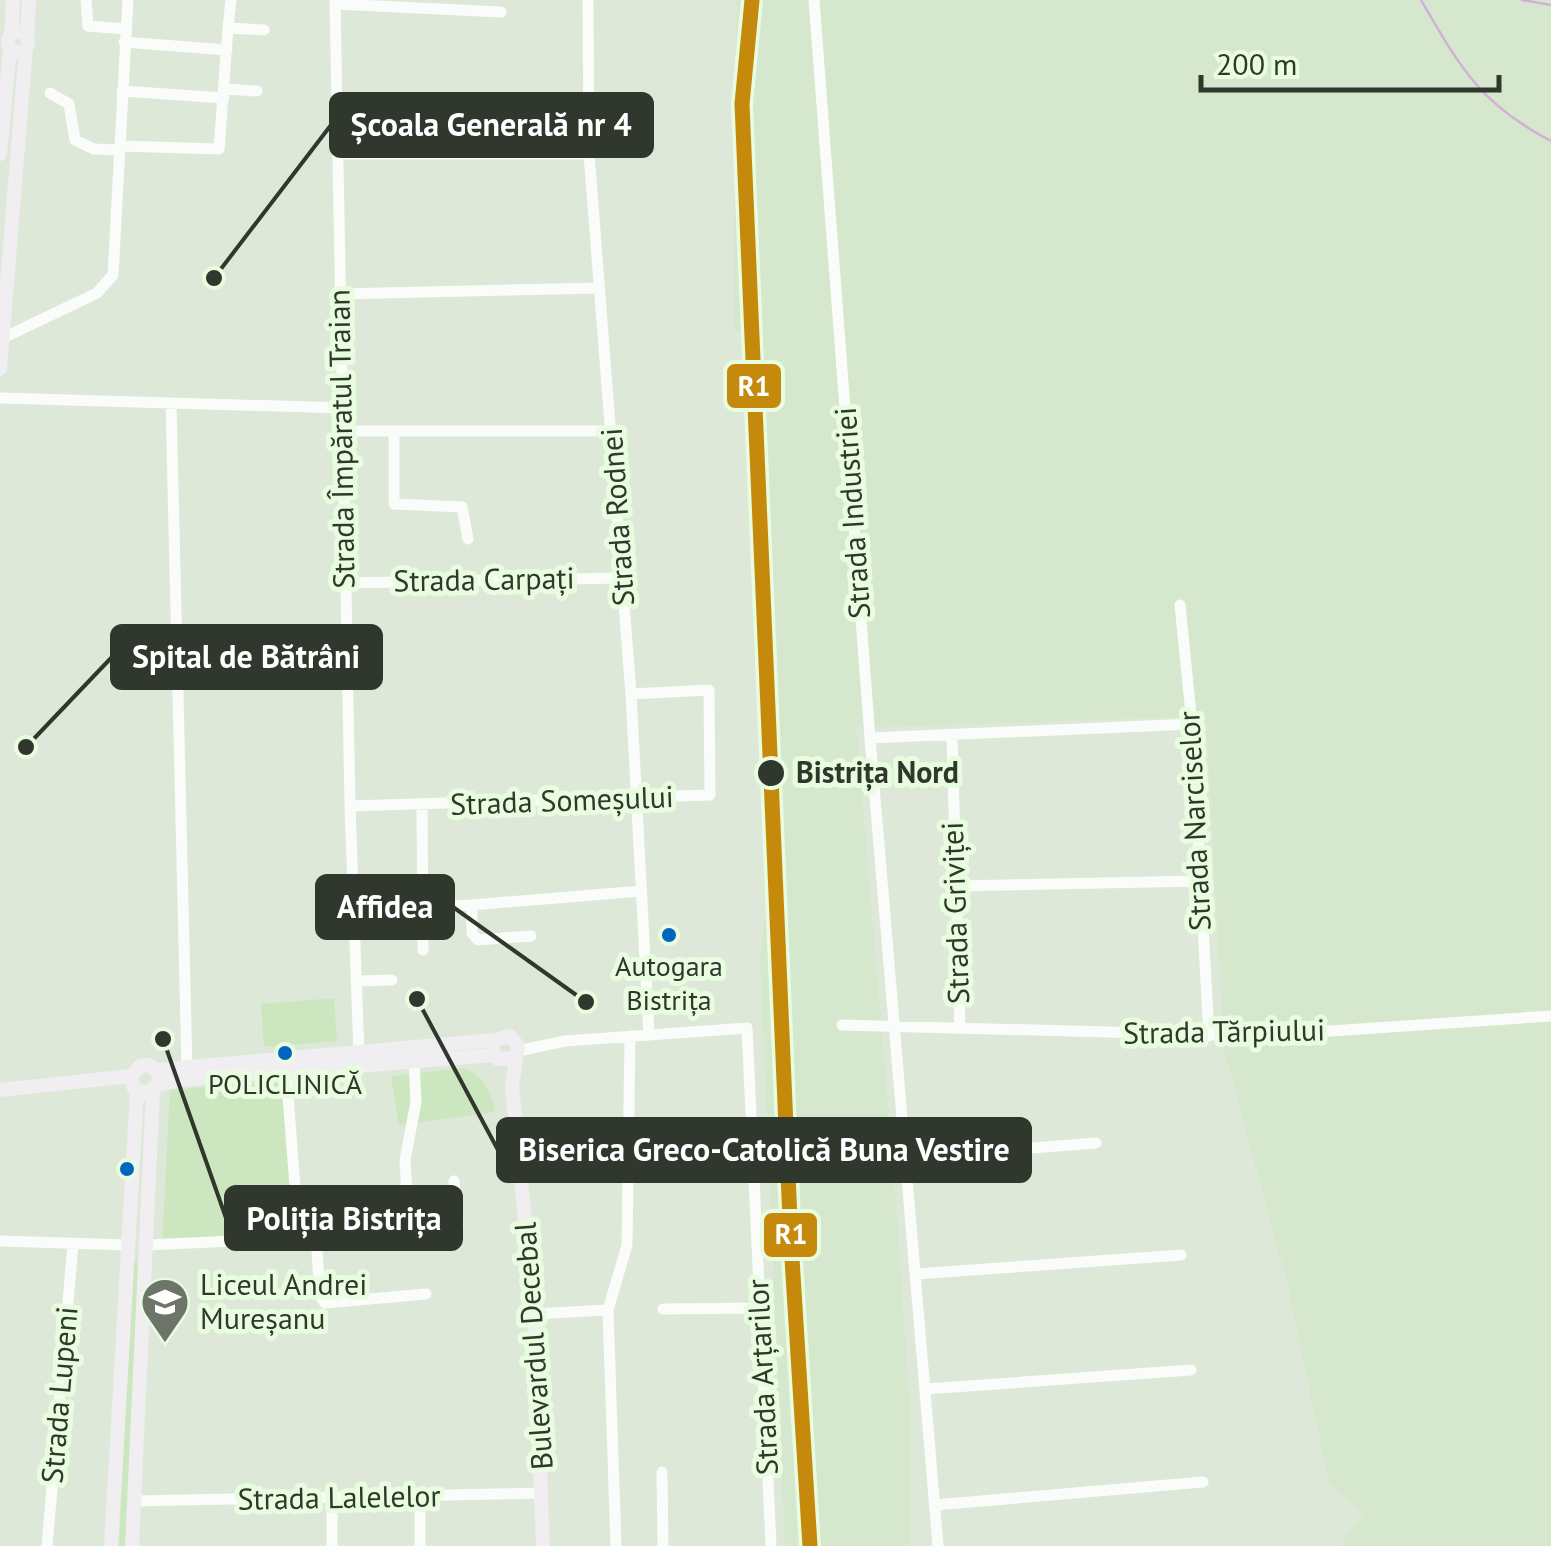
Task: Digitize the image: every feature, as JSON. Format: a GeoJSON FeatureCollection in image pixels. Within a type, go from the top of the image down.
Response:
{"type":"FeatureCollection","features":[{"type":"Feature","properties":{"kind":"main road"},"geometry":{"type":"LineString","coordinates":[[0,368],[13,0]]}},
{"type":"Feature","properties":{"kind":"main road"},"geometry":{"type":"LineString","coordinates":[[0,154],[11,42],[29,0]]}},
{"type":"Feature","properties":{"kind":"main road"},"geometry":{"type":"LineString","coordinates":[[160,1082],[187,1069],[359,1054],[506,1051]]}},
{"type":"Feature","properties":{"kind":"main road"},"geometry":{"type":"LineString","coordinates":[[0,1090],[108,1081],[160,1082],[506,1051]]}},
{"type":"Feature","properties":{"kind":"main road","name":"Bulevardul Decebal"},"geometry":{"type":"LineString","coordinates":[[506,1051],[534,1314],[543,1546]]}},
{"type":"Feature","properties":{"kind":"main road"},"geometry":{"type":"LineString","coordinates":[[110,1546],[129,1244],[133,1084],[140,1066],[160,1082],[164,1094],[154,1230],[146,1246],[132,1546]]}},
{"type":"Feature","properties":{"kind":"street"},"geometry":{"type":"LineString","coordinates":[[86,0],[88,26],[125,36],[226,50]]}},
{"type":"Feature","properties":{"kind":"street"},"geometry":{"type":"LineString","coordinates":[[3,338],[97,294],[110,282],[128,0]]}},
{"type":"Feature","properties":{"kind":"street"},"geometry":{"type":"LineString","coordinates":[[50,93],[69,104],[75,140],[94,149],[217,150],[221,146],[232,0]]}},
{"type":"Feature","properties":{"kind":"street","name":"Strada Rodnei"},"geometry":{"type":"LineString","coordinates":[[588,0],[589,154],[631,694],[649,1035]]}},
{"type":"Feature","properties":{"kind":"street","name":"Strada Industriei"},"geometry":{"type":"LineString","coordinates":[[814,0],[870,738],[938,1546]]}},
{"type":"Feature","properties":{"kind":"street","name":"Strada Împăratul Traian"},"geometry":{"type":"LineString","coordinates":[[359,1054],[350,806],[336,2],[501,12]]}},
{"type":"Feature","properties":{"kind":"street"},"geometry":{"type":"LineString","coordinates":[[228,28],[264,30]]}},
{"type":"Feature","properties":{"kind":"street"},"geometry":{"type":"LineString","coordinates":[[122,90],[224,94],[257,91]]}},
{"type":"Feature","properties":{"kind":"street"},"geometry":{"type":"LineString","coordinates":[[338,154],[589,154]]}},
{"type":"Feature","properties":{"kind":"street"},"geometry":{"type":"LineString","coordinates":[[339,294],[599,288]]}},
{"type":"Feature","properties":{"kind":"street"},"geometry":{"type":"LineString","coordinates":[[0,398],[345,408]]}},
{"type":"Feature","properties":{"kind":"street"},"geometry":{"type":"LineString","coordinates":[[171,404],[187,1069]]}},
{"type":"Feature","properties":{"kind":"street"},"geometry":{"type":"LineString","coordinates":[[346,432],[612,431]]}},
{"type":"Feature","properties":{"kind":"street"},"geometry":{"type":"LineString","coordinates":[[394,432],[394,504],[462,507],[468,539]]}},
{"type":"Feature","properties":{"kind":"street","name":"Strada Carpați"},"geometry":{"type":"LineString","coordinates":[[346,582],[622,578]]}},
{"type":"Feature","properties":{"kind":"street","name":"Strada Narciselor"},"geometry":{"type":"LineString","coordinates":[[1180,605],[1192,724],[1198,882],[1210,1036]]}},
{"type":"Feature","properties":{"kind":"street","name":"Strada Someșului"},"geometry":{"type":"LineString","coordinates":[[350,806],[710,796],[709,690],[631,694]]}},
{"type":"Feature","properties":{"kind":"street"},"geometry":{"type":"LineString","coordinates":[[870,738],[1192,724]]}},
{"type":"Feature","properties":{"kind":"street","name":"Strada Griviței"},"geometry":{"type":"LineString","coordinates":[[952,736],[953,886],[960,1029]]}},
{"type":"Feature","properties":{"kind":"street"},"geometry":{"type":"LineString","coordinates":[[422,806],[422,950]]}},
{"type":"Feature","properties":{"kind":"street"},"geometry":{"type":"LineString","coordinates":[[953,886],[1198,882]]}},
{"type":"Feature","properties":{"kind":"street"},"geometry":{"type":"LineString","coordinates":[[356,908],[641,891]]}},
{"type":"Feature","properties":{"kind":"street"},"geometry":{"type":"LineString","coordinates":[[472,904],[472,933],[478,940],[531,936]]}},
{"type":"Feature","properties":{"kind":"street"},"geometry":{"type":"LineString","coordinates":[[357,982],[392,980]]}},
{"type":"Feature","properties":{"kind":"street","name":"Strada Tărpiului"},"geometry":{"type":"LineString","coordinates":[[842,1025],[1210,1036],[1551,1016]]}},
{"type":"Feature","properties":{"kind":"street","name":"Strada Arțarilor"},"geometry":{"type":"LineString","coordinates":[[649,1035],[748,1028],[771,1546]]}},
{"type":"Feature","properties":{"kind":"street"},"geometry":{"type":"LineString","coordinates":[[506,1051],[548,1043],[649,1035]]}},
{"type":"Feature","properties":{"kind":"street"},"geometry":{"type":"LineString","coordinates":[[616,1546],[608,1310],[627,1245],[630,1036]]}},
{"type":"Feature","properties":{"kind":"street"},"geometry":{"type":"LineString","coordinates":[[146,1246],[299,1238],[405,1221],[405,1160],[414,1124],[414,1059]]}},
{"type":"Feature","properties":{"kind":"street"},"geometry":{"type":"LineString","coordinates":[[286,1071],[299,1238]]}},
{"type":"Feature","properties":{"kind":"street"},"geometry":{"type":"LineString","coordinates":[[907,1158],[1096,1143]]}},
{"type":"Feature","properties":{"kind":"street"},"geometry":{"type":"LineString","coordinates":[[454,1181],[458,1226]]}},
{"type":"Feature","properties":{"kind":"street"},"geometry":{"type":"LineString","coordinates":[[316,1236],[320,1296],[326,1303],[426,1294]]}},
{"type":"Feature","properties":{"kind":"street"},"geometry":{"type":"LineString","coordinates":[[0,1241],[129,1244]]}},
{"type":"Feature","properties":{"kind":"street","name":"Strada Lupeni"},"geometry":{"type":"LineString","coordinates":[[47,1546],[73,1244]]}},
{"type":"Feature","properties":{"kind":"street"},"geometry":{"type":"LineString","coordinates":[[916,1274],[1181,1255]]}},
{"type":"Feature","properties":{"kind":"street"},"geometry":{"type":"LineString","coordinates":[[663,1309],[760,1308]]}},
{"type":"Feature","properties":{"kind":"street"},"geometry":{"type":"LineString","coordinates":[[534,1314],[608,1310]]}},
{"type":"Feature","properties":{"kind":"street"},"geometry":{"type":"LineString","coordinates":[[926,1390],[1191,1370]]}},
{"type":"Feature","properties":{"kind":"street"},"geometry":{"type":"LineString","coordinates":[[662,1472],[664,1546]]}},
{"type":"Feature","properties":{"kind":"street"},"geometry":{"type":"LineString","coordinates":[[935,1504],[1203,1482]]}},
{"type":"Feature","properties":{"kind":"street","name":"Strada Lalelelor"},"geometry":{"type":"LineString","coordinates":[[134,1501],[543,1493]]}},
{"type":"Feature","properties":{"kind":"street"},"geometry":{"type":"LineString","coordinates":[[420,1495],[420,1546]]}},
{"type":"Feature","properties":{"kind":"street"},"geometry":{"type":"LineString","coordinates":[[332,1500],[332,1546]]}},
{"type":"Feature","properties":{"kind":"shaded area"},"geometry":{"type":"Polygon","coordinates":[[[737,0],[1551,0],[1551,1546],[1339,1546],[1364,1514],[1329,1483],[1288,1286],[1224,1049],[1206,716],[856,728],[910,1412],[911,1546],[785,1546],[760,956],[767,906],[767,835],[754,656],[756,506],[746,334],[733,330],[737,0]]]}},
{"type":"Feature","properties":{"kind":"shaded area"},"geometry":{"type":"Polygon","coordinates":[[[334,998],[337,1041],[264,1047],[261,1004],[334,998]]]}},
{"type":"Feature","properties":{"kind":"shaded area"},"geometry":{"type":"Polygon","coordinates":[[[464,1068],[486,1085],[495,1112],[399,1125],[391,1076],[464,1068]]]}},
{"type":"Feature","properties":{"kind":"shaded area"},"geometry":{"type":"Polygon","coordinates":[[[286,1081],[299,1238],[162,1247],[170,1090],[286,1081]]]}},
{"type":"Feature","properties":{"kind":"shaded area"},"geometry":{"type":"Polygon","coordinates":[[[133,1262],[142,1263],[128,1546],[119,1546],[133,1262]]]}},
{"type":"Feature","properties":{"kind":"waterway"},"geometry":{"type":"LineString","coordinates":[[1421,0],[1474,82],[1506,113],[1551,141]]}},
{"type":"Feature","properties":{"kind":"waterway"},"geometry":{"type":"LineString","coordinates":[[1522,0],[1551,5]]}},
{"type":"Feature","properties":{"kind":"railway"},"geometry":{"type":"LineString","coordinates":[[742,104],[791,1243],[810,1546]]}},
{"type":"Feature","properties":{"kind":"transit line","name":"R1"},"geometry":{"type":"LineString","coordinates":[[752,0],[742,104],[791,1243],[810,1546]]}},
{"type":"Feature","properties":{"kind":"place","name":"Școala Generală nr 4"},"geometry":{"type":"Point","coordinates":[214,278]}},
{"type":"Feature","properties":{"kind":"place","name":"Spital de Bătrâni"},"geometry":{"type":"Point","coordinates":[26,747]}},
{"type":"Feature","properties":{"kind":"place","name":"Bistrița Nord"},"geometry":{"type":"Point","coordinates":[771,773]}},
{"type":"Feature","properties":{"kind":"place","name":"Autogara Bistrița"},"geometry":{"type":"Point","coordinates":[669,935]}},
{"type":"Feature","properties":{"kind":"place","name":"Biserica Greco-Catolică Buna Vestire"},"geometry":{"type":"Point","coordinates":[417,999]}},
{"type":"Feature","properties":{"kind":"place","name":"Affidea"},"geometry":{"type":"Point","coordinates":[586,1002]}},
{"type":"Feature","properties":{"kind":"place","name":"Poliția Bistrița"},"geometry":{"type":"Point","coordinates":[163,1039]}},
{"type":"Feature","properties":{"kind":"place","name":"POLICLINICĂ"},"geometry":{"type":"Point","coordinates":[285,1053]}},
{"type":"Feature","properties":{"kind":"place","name":"Liceul Andrei Mureșanu"},"geometry":{"type":"Point","coordinates":[165,1344]}}]}
